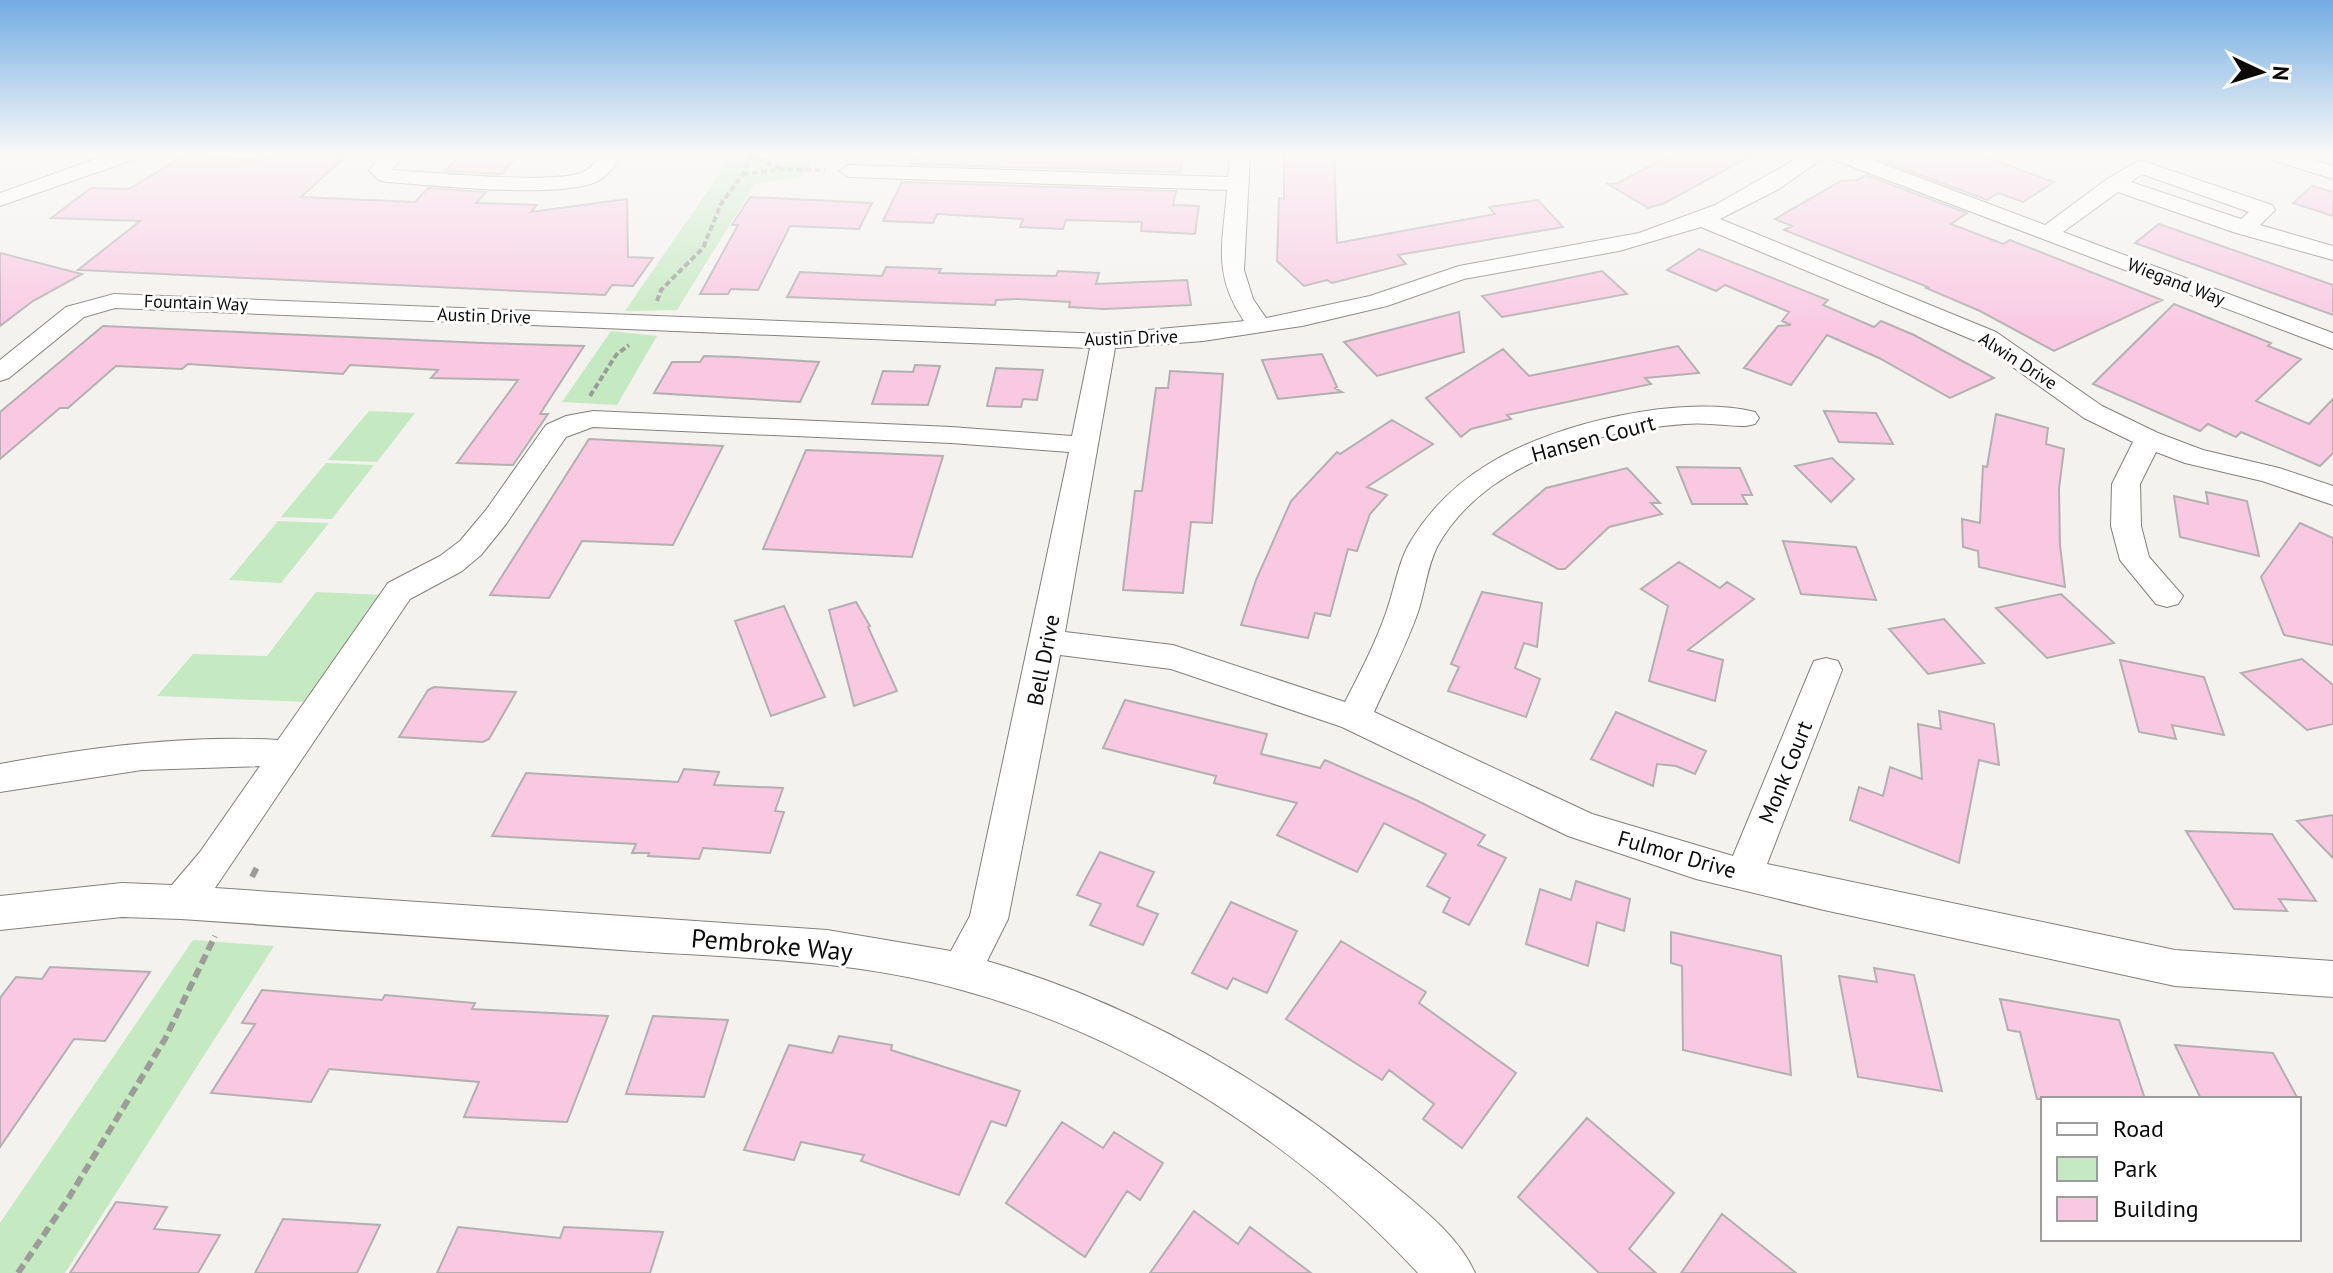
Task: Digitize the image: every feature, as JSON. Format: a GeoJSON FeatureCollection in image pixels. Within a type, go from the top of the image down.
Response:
{"type":"FeatureCollection","features":[{"type":"Feature","properties":{"kind":"street"},"geometry":{"type":"LineString","coordinates":[[1236,214],[1232,270],[1241,299],[1260,327]]}},
{"type":"Feature","properties":{"kind":"street","name":"Austin Drive"},"geometry":{"type":"LineString","coordinates":[[415,313],[1104,341],[1197,336],[1260,327],[1369,304],[1455,274],[1508,262],[1618,245],[1714,214]]}},
{"type":"Feature","properties":{"kind":"street","name":"Wiegand Way"},"geometry":{"type":"LineString","coordinates":[[1998,214],[2333,342]]}},
{"type":"Feature","properties":{"kind":"street"},"geometry":{"type":"LineString","coordinates":[[2048,233],[2073,214]]}},
{"type":"Feature","properties":{"kind":"street"},"geometry":{"type":"LineString","coordinates":[[2205,214],[2333,253]]}},
{"type":"Feature","properties":{"kind":"street"},"geometry":{"type":"LineString","coordinates":[[2244,228],[2259,214]]}},
{"type":"Feature","properties":{"kind":"street","name":"Alwin Drive"},"geometry":{"type":"LineString","coordinates":[[1704,220],[1987,337],[2093,412],[2148,439],[2195,457],[2269,474],[2333,496]]}},
{"type":"Feature","properties":{"kind":"street","name":"Fountain Way"},"geometry":{"type":"LineString","coordinates":[[0,373],[75,312],[114,301],[415,313]]}},
{"type":"Feature","properties":{"kind":"street","name":"Bell Drive"},"geometry":{"type":"LineString","coordinates":[[961,971],[989,919],[1047,642],[1104,341]]}},
{"type":"Feature","properties":{"kind":"street","name":"Hansen Court"},"geometry":{"type":"LineString","coordinates":[[1354,718],[1401,613],[1423,544],[1447,511],[1483,477],[1533,451],[1582,436],[1675,416],[1746,418]]}},
{"type":"Feature","properties":{"kind":"street"},"geometry":{"type":"LineString","coordinates":[[181,902],[213,863],[399,591],[413,578],[456,560],[474,544],[556,431],[575,422],[593,419],[951,435],[1084,445]]}},
{"type":"Feature","properties":{"kind":"street"},"geometry":{"type":"LineString","coordinates":[[2148,439],[2126,484],[2126,526],[2135,560],[2167,596]]}},
{"type":"Feature","properties":{"kind":"street","name":"Fulmor Drive"},"geometry":{"type":"LineString","coordinates":[[1047,642],[1173,657],[1354,718],[1581,825],[1696,863],[1824,894],[2175,968],[2333,979]]}},
{"type":"Feature","properties":{"kind":"street","name":"Monk Court"},"geometry":{"type":"LineString","coordinates":[[1744,874],[1826,670]]}},
{"type":"Feature","properties":{"kind":"street"},"geometry":{"type":"LineString","coordinates":[[0,778],[96,759],[167,752],[232,750],[287,754]]}},
{"type":"Feature","properties":{"kind":"street","name":"Pembroke Way"},"geometry":{"type":"LineString","coordinates":[[0,913],[122,900],[181,902],[827,947],[904,958],[961,971],[1033,994],[1150,1045],[1259,1109],[1392,1213],[1451,1273]]}},
{"type":"Feature","properties":{"kind":"path"},"geometry":{"type":"LineString","coordinates":[[659,310],[657,300],[661,290],[703,248],[717,214]]}},
{"type":"Feature","properties":{"kind":"path"},"geometry":{"type":"LineString","coordinates":[[587,398],[597,389],[616,355],[635,340]]}},
{"type":"Feature","properties":{"kind":"path"},"geometry":{"type":"LineString","coordinates":[[18,1273],[68,1199],[165,1039],[211,942]]}},
{"type":"Feature","properties":{"kind":"green space"},"geometry":{"type":"Polygon","coordinates":[[[691,214],[736,214],[677,310],[625,311],[691,214]]]}},
{"type":"Feature","properties":{"kind":"green space"},"geometry":{"type":"Polygon","coordinates":[[[611,331],[657,336],[617,405],[562,402],[611,331]]]}},
{"type":"Feature","properties":{"kind":"green space"},"geometry":{"type":"Polygon","coordinates":[[[369,411],[415,413],[377,462],[328,460],[369,411]]]}},
{"type":"Feature","properties":{"kind":"green space"},"geometry":{"type":"Polygon","coordinates":[[[326,463],[374,465],[332,519],[281,517],[326,463]]]}},
{"type":"Feature","properties":{"kind":"green space"},"geometry":{"type":"Polygon","coordinates":[[[278,521],[329,523],[281,583],[229,580],[278,521]]]}},
{"type":"Feature","properties":{"kind":"green space"},"geometry":{"type":"Polygon","coordinates":[[[316,592],[384,595],[308,702],[157,696],[193,654],[267,656],[316,592]]]}},
{"type":"Feature","properties":{"kind":"green space"},"geometry":{"type":"Polygon","coordinates":[[[193,940],[274,946],[65,1273],[0,1273],[0,1223],[193,940]]]}},
{"type":"Feature","properties":{"kind":"building"},"geometry":{"type":"Polygon","coordinates":[[[56,214],[627,214],[628,257],[653,258],[633,286],[612,285],[605,295],[78,270],[140,221],[51,218],[56,214]]]}},
{"type":"Feature","properties":{"kind":"building"},"geometry":{"type":"Polygon","coordinates":[[[739,214],[866,214],[859,229],[790,226],[758,290],[731,289],[728,294],[700,294],[738,225],[732,225],[739,214]]]}},
{"type":"Feature","properties":{"kind":"building"},"geometry":{"type":"Polygon","coordinates":[[[886,214],[937,214],[933,223],[883,221],[886,214]]]}},
{"type":"Feature","properties":{"kind":"building"},"geometry":{"type":"Polygon","coordinates":[[[944,214],[1198,214],[1195,234],[1141,231],[1142,222],[1066,220],[1063,229],[1020,227],[1023,219],[944,214]]]}},
{"type":"Feature","properties":{"kind":"building"},"geometry":{"type":"Polygon","coordinates":[[[1278,214],[1336,214],[1337,243],[1493,214],[1551,214],[1563,227],[1398,255],[1406,264],[1332,283],[1327,280],[1304,286],[1277,261],[1278,214]]]}},
{"type":"Feature","properties":{"kind":"building"},"geometry":{"type":"Polygon","coordinates":[[[1783,214],[1965,214],[1951,224],[2003,244],[2010,240],[2162,300],[2054,351],[1928,287],[1784,230],[1792,226],[1775,219],[1783,214]]]}},
{"type":"Feature","properties":{"kind":"building"},"geometry":{"type":"Polygon","coordinates":[[[2159,224],[2333,285],[2333,315],[2135,243],[2159,224]]]}},
{"type":"Feature","properties":{"kind":"building"},"geometry":{"type":"Polygon","coordinates":[[[1699,249],[1828,300],[1823,305],[1874,327],[1881,321],[1914,335],[1994,378],[1950,398],[1879,358],[1827,335],[1791,385],[1744,368],[1778,326],[1791,325],[1782,321],[1789,312],[1725,285],[1716,291],[1667,270],[1699,249]]]}},
{"type":"Feature","properties":{"kind":"building"},"geometry":{"type":"Polygon","coordinates":[[[0,253],[82,274],[33,301],[0,326],[0,253]]]}},
{"type":"Feature","properties":{"kind":"building"},"geometry":{"type":"Polygon","coordinates":[[[886,267],[941,269],[939,273],[1056,276],[1058,271],[1099,273],[1096,284],[1187,280],[1191,305],[1104,309],[1069,307],[1070,302],[1017,299],[996,300],[995,305],[787,297],[800,272],[882,276],[886,267]]]}},
{"type":"Feature","properties":{"kind":"building"},"geometry":{"type":"Polygon","coordinates":[[[1602,271],[1627,294],[1502,317],[1482,296],[1602,271]]]}},
{"type":"Feature","properties":{"kind":"building"},"geometry":{"type":"Polygon","coordinates":[[[2174,304],[2271,343],[2268,346],[2301,359],[2256,401],[2309,424],[2333,399],[2333,453],[2320,466],[2241,432],[2236,437],[2208,424],[2200,431],[2093,384],[2174,304]]]}},
{"type":"Feature","properties":{"kind":"building"},"geometry":{"type":"Polygon","coordinates":[[[1459,312],[1464,352],[1377,376],[1344,342],[1459,312]]]}},
{"type":"Feature","properties":{"kind":"building"},"geometry":{"type":"Polygon","coordinates":[[[103,326],[584,346],[540,414],[548,414],[513,465],[457,463],[518,380],[431,378],[438,370],[350,365],[343,374],[188,364],[182,369],[116,366],[68,408],[60,408],[0,459],[0,412],[103,326]]]}},
{"type":"Feature","properties":{"kind":"building"},"geometry":{"type":"Polygon","coordinates":[[[1678,346],[1699,373],[1645,378],[1651,384],[1507,415],[1511,419],[1471,429],[1461,437],[1426,398],[1503,349],[1529,376],[1678,346]]]}},
{"type":"Feature","properties":{"kind":"building"},"geometry":{"type":"Polygon","coordinates":[[[1322,354],[1335,388],[1342,392],[1278,399],[1262,360],[1322,354]]]}},
{"type":"Feature","properties":{"kind":"building"},"geometry":{"type":"Polygon","coordinates":[[[704,356],[819,362],[800,402],[654,393],[672,362],[700,362],[704,356]]]}},
{"type":"Feature","properties":{"kind":"building"},"geometry":{"type":"Polygon","coordinates":[[[915,365],[940,366],[928,405],[872,404],[883,371],[913,372],[915,365]]]}},
{"type":"Feature","properties":{"kind":"building"},"geometry":{"type":"Polygon","coordinates":[[[996,368],[1043,370],[1037,400],[1023,399],[1021,407],[987,406],[996,368]]]}},
{"type":"Feature","properties":{"kind":"building"},"geometry":{"type":"Polygon","coordinates":[[[1170,371],[1223,374],[1212,523],[1191,522],[1183,593],[1123,590],[1135,491],[1142,491],[1156,388],[1168,388],[1170,371]]]}},
{"type":"Feature","properties":{"kind":"building"},"geometry":{"type":"Polygon","coordinates":[[[1824,411],[1876,413],[1893,444],[1839,442],[1824,411]]]}},
{"type":"Feature","properties":{"kind":"building"},"geometry":{"type":"Polygon","coordinates":[[[1996,414],[2048,428],[2046,444],[2064,449],[2059,489],[2060,545],[2065,587],[1979,567],[1978,551],[1963,547],[1962,519],[1980,523],[1983,466],[1987,467],[1996,414]]]}},
{"type":"Feature","properties":{"kind":"building"},"geometry":{"type":"Polygon","coordinates":[[[1392,420],[1433,444],[1367,487],[1387,495],[1370,514],[1357,551],[1348,549],[1330,616],[1315,613],[1308,638],[1241,625],[1256,580],[1291,501],[1337,452],[1340,454],[1392,420]]]}},
{"type":"Feature","properties":{"kind":"building"},"geometry":{"type":"Polygon","coordinates":[[[589,439],[723,446],[673,545],[582,541],[549,598],[490,595],[589,439]]]}},
{"type":"Feature","properties":{"kind":"building"},"geometry":{"type":"Polygon","coordinates":[[[806,450],[943,456],[912,557],[763,549],[806,450]]]}},
{"type":"Feature","properties":{"kind":"building"},"geometry":{"type":"Polygon","coordinates":[[[1832,458],[1854,479],[1831,502],[1795,466],[1832,458]]]}},
{"type":"Feature","properties":{"kind":"building"},"geometry":{"type":"Polygon","coordinates":[[[1677,467],[1740,468],[1752,495],[1742,495],[1747,504],[1692,504],[1677,467]]]}},
{"type":"Feature","properties":{"kind":"building"},"geometry":{"type":"Polygon","coordinates":[[[1627,468],[1660,503],[1651,503],[1662,514],[1609,527],[1565,569],[1558,569],[1493,534],[1546,488],[1627,468]]]}},
{"type":"Feature","properties":{"kind":"building"},"geometry":{"type":"Polygon","coordinates":[[[2206,492],[2247,501],[2259,556],[2180,537],[2174,496],[2208,504],[2206,492]]]}},
{"type":"Feature","properties":{"kind":"building"},"geometry":{"type":"Polygon","coordinates":[[[2300,523],[2333,538],[2333,645],[2284,635],[2261,577],[2300,523]]]}},
{"type":"Feature","properties":{"kind":"building"},"geometry":{"type":"Polygon","coordinates":[[[1783,541],[1856,547],[1876,600],[1801,594],[1783,541]]]}},
{"type":"Feature","properties":{"kind":"building"},"geometry":{"type":"Polygon","coordinates":[[[1679,562],[1720,588],[1727,582],[1754,599],[1688,650],[1723,660],[1715,701],[1649,681],[1668,606],[1641,589],[1679,562]]]}},
{"type":"Feature","properties":{"kind":"building"},"geometry":{"type":"Polygon","coordinates":[[[1482,592],[1542,603],[1537,647],[1524,643],[1515,668],[1540,679],[1526,717],[1448,691],[1459,667],[1451,664],[1482,592]]]}},
{"type":"Feature","properties":{"kind":"building"},"geometry":{"type":"Polygon","coordinates":[[[2061,594],[2114,643],[2047,658],[1996,608],[2061,594]]]}},
{"type":"Feature","properties":{"kind":"building"},"geometry":{"type":"Polygon","coordinates":[[[856,602],[870,626],[897,691],[854,706],[829,610],[856,602]]]}},
{"type":"Feature","properties":{"kind":"building"},"geometry":{"type":"Polygon","coordinates":[[[784,606],[825,697],[771,716],[735,621],[784,606]]]}},
{"type":"Feature","properties":{"kind":"building"},"geometry":{"type":"Polygon","coordinates":[[[1944,619],[1984,663],[1928,674],[1889,629],[1944,619]]]}},
{"type":"Feature","properties":{"kind":"building"},"geometry":{"type":"Polygon","coordinates":[[[2302,659],[2333,685],[2333,724],[2307,730],[2241,673],[2302,659]]]}},
{"type":"Feature","properties":{"kind":"building"},"geometry":{"type":"Polygon","coordinates":[[[2120,660],[2204,677],[2224,735],[2172,725],[2176,739],[2139,732],[2120,660]]]}},
{"type":"Feature","properties":{"kind":"building"},"geometry":{"type":"Polygon","coordinates":[[[434,687],[516,692],[489,739],[483,742],[399,737],[428,690],[434,687]]]}},
{"type":"Feature","properties":{"kind":"building"},"geometry":{"type":"Polygon","coordinates":[[[1125,700],[1267,734],[1261,754],[1320,768],[1325,760],[1416,800],[1485,835],[1478,845],[1506,858],[1469,925],[1443,912],[1450,898],[1427,886],[1446,854],[1384,823],[1357,872],[1277,835],[1297,803],[1214,783],[1216,776],[1103,748],[1125,700]]]}},
{"type":"Feature","properties":{"kind":"building"},"geometry":{"type":"Polygon","coordinates":[[[1939,711],[1994,724],[1999,765],[1979,760],[1959,863],[1850,820],[1859,787],[1883,796],[1890,767],[1922,779],[1918,724],[1941,729],[1939,711]]]}},
{"type":"Feature","properties":{"kind":"building"},"geometry":{"type":"Polygon","coordinates":[[[1616,712],[1706,751],[1695,774],[1676,766],[1657,764],[1653,786],[1591,759],[1616,712]]]}},
{"type":"Feature","properties":{"kind":"building"},"geometry":{"type":"Polygon","coordinates":[[[684,769],[719,772],[714,785],[783,788],[775,811],[784,812],[770,853],[703,848],[699,859],[648,856],[649,853],[632,853],[636,844],[492,836],[526,773],[678,782],[684,769]]]}},
{"type":"Feature","properties":{"kind":"building"},"geometry":{"type":"Polygon","coordinates":[[[2333,815],[2333,858],[2297,821],[2333,815]]]}},
{"type":"Feature","properties":{"kind":"building"},"geometry":{"type":"Polygon","coordinates":[[[2186,831],[2272,834],[2316,901],[2279,899],[2287,911],[2234,909],[2186,831]]]}},
{"type":"Feature","properties":{"kind":"building"},"geometry":{"type":"Polygon","coordinates":[[[1100,852],[1154,872],[1137,906],[1158,914],[1143,945],[1090,925],[1101,904],[1077,895],[1100,852]]]}},
{"type":"Feature","properties":{"kind":"building"},"geometry":{"type":"Polygon","coordinates":[[[1576,881],[1630,899],[1624,931],[1597,922],[1588,966],[1526,944],[1540,889],[1571,900],[1576,881]]]}},
{"type":"Feature","properties":{"kind":"building"},"geometry":{"type":"Polygon","coordinates":[[[1231,902],[1297,931],[1267,993],[1233,978],[1227,989],[1192,973],[1231,902]]]}},
{"type":"Feature","properties":{"kind":"building"},"geometry":{"type":"Polygon","coordinates":[[[1671,932],[1781,956],[1791,1075],[1683,1050],[1682,966],[1671,963],[1671,932]]]}},
{"type":"Feature","properties":{"kind":"building"},"geometry":{"type":"Polygon","coordinates":[[[1341,941],[1426,992],[1419,1003],[1516,1073],[1462,1148],[1423,1119],[1434,1104],[1389,1070],[1382,1080],[1286,1019],[1341,941]]]}},
{"type":"Feature","properties":{"kind":"building"},"geometry":{"type":"Polygon","coordinates":[[[50,967],[150,972],[105,1041],[74,1039],[0,1147],[0,998],[16,977],[42,979],[50,967]]]}},
{"type":"Feature","properties":{"kind":"building"},"geometry":{"type":"Polygon","coordinates":[[[1874,968],[1914,975],[1942,1091],[1858,1077],[1839,976],[1877,982],[1874,968]]]}},
{"type":"Feature","properties":{"kind":"building"},"geometry":{"type":"Polygon","coordinates":[[[262,990],[382,1000],[385,995],[475,1003],[472,1009],[608,1016],[567,1122],[464,1117],[479,1082],[329,1069],[311,1102],[211,1093],[255,1024],[242,1023],[262,990]]]}},
{"type":"Feature","properties":{"kind":"building"},"geometry":{"type":"Polygon","coordinates":[[[2000,999],[2119,1020],[2144,1097],[2037,1099],[2020,1032],[2008,1030],[2000,999]]]}},
{"type":"Feature","properties":{"kind":"building"},"geometry":{"type":"Polygon","coordinates":[[[653,1016],[728,1020],[704,1097],[626,1094],[653,1016]]]}},
{"type":"Feature","properties":{"kind":"building"},"geometry":{"type":"Polygon","coordinates":[[[839,1036],[892,1045],[891,1050],[1020,1091],[1006,1126],[991,1121],[959,1195],[861,1161],[864,1155],[801,1142],[794,1160],[744,1150],[789,1045],[832,1053],[839,1036]]]}},
{"type":"Feature","properties":{"kind":"building"},"geometry":{"type":"Polygon","coordinates":[[[2175,1045],[2273,1053],[2297,1097],[2200,1097],[2175,1045]]]}},
{"type":"Feature","properties":{"kind":"building"},"geometry":{"type":"Polygon","coordinates":[[[1587,1118],[1674,1193],[1629,1249],[1656,1273],[1599,1273],[1518,1197],[1587,1118]]]}},
{"type":"Feature","properties":{"kind":"building"},"geometry":{"type":"Polygon","coordinates":[[[1062,1122],[1103,1148],[1114,1132],[1163,1163],[1140,1200],[1127,1191],[1085,1257],[1006,1203],[1062,1122]]]}},
{"type":"Feature","properties":{"kind":"building"},"geometry":{"type":"Polygon","coordinates":[[[116,1202],[167,1207],[154,1229],[220,1235],[198,1273],[70,1273],[116,1202]]]}},
{"type":"Feature","properties":{"kind":"building"},"geometry":{"type":"Polygon","coordinates":[[[1194,1211],[1238,1244],[1250,1227],[1311,1273],[1150,1273],[1194,1211]]]}},
{"type":"Feature","properties":{"kind":"building"},"geometry":{"type":"Polygon","coordinates":[[[1722,1214],[1796,1273],[1681,1273],[1722,1214]]]}},
{"type":"Feature","properties":{"kind":"building"},"geometry":{"type":"Polygon","coordinates":[[[283,1219],[380,1225],[357,1273],[255,1273],[283,1219]]]}},
{"type":"Feature","properties":{"kind":"building"},"geometry":{"type":"Polygon","coordinates":[[[458,1227],[560,1238],[564,1227],[663,1232],[650,1273],[437,1273],[458,1227]]]}}]}
